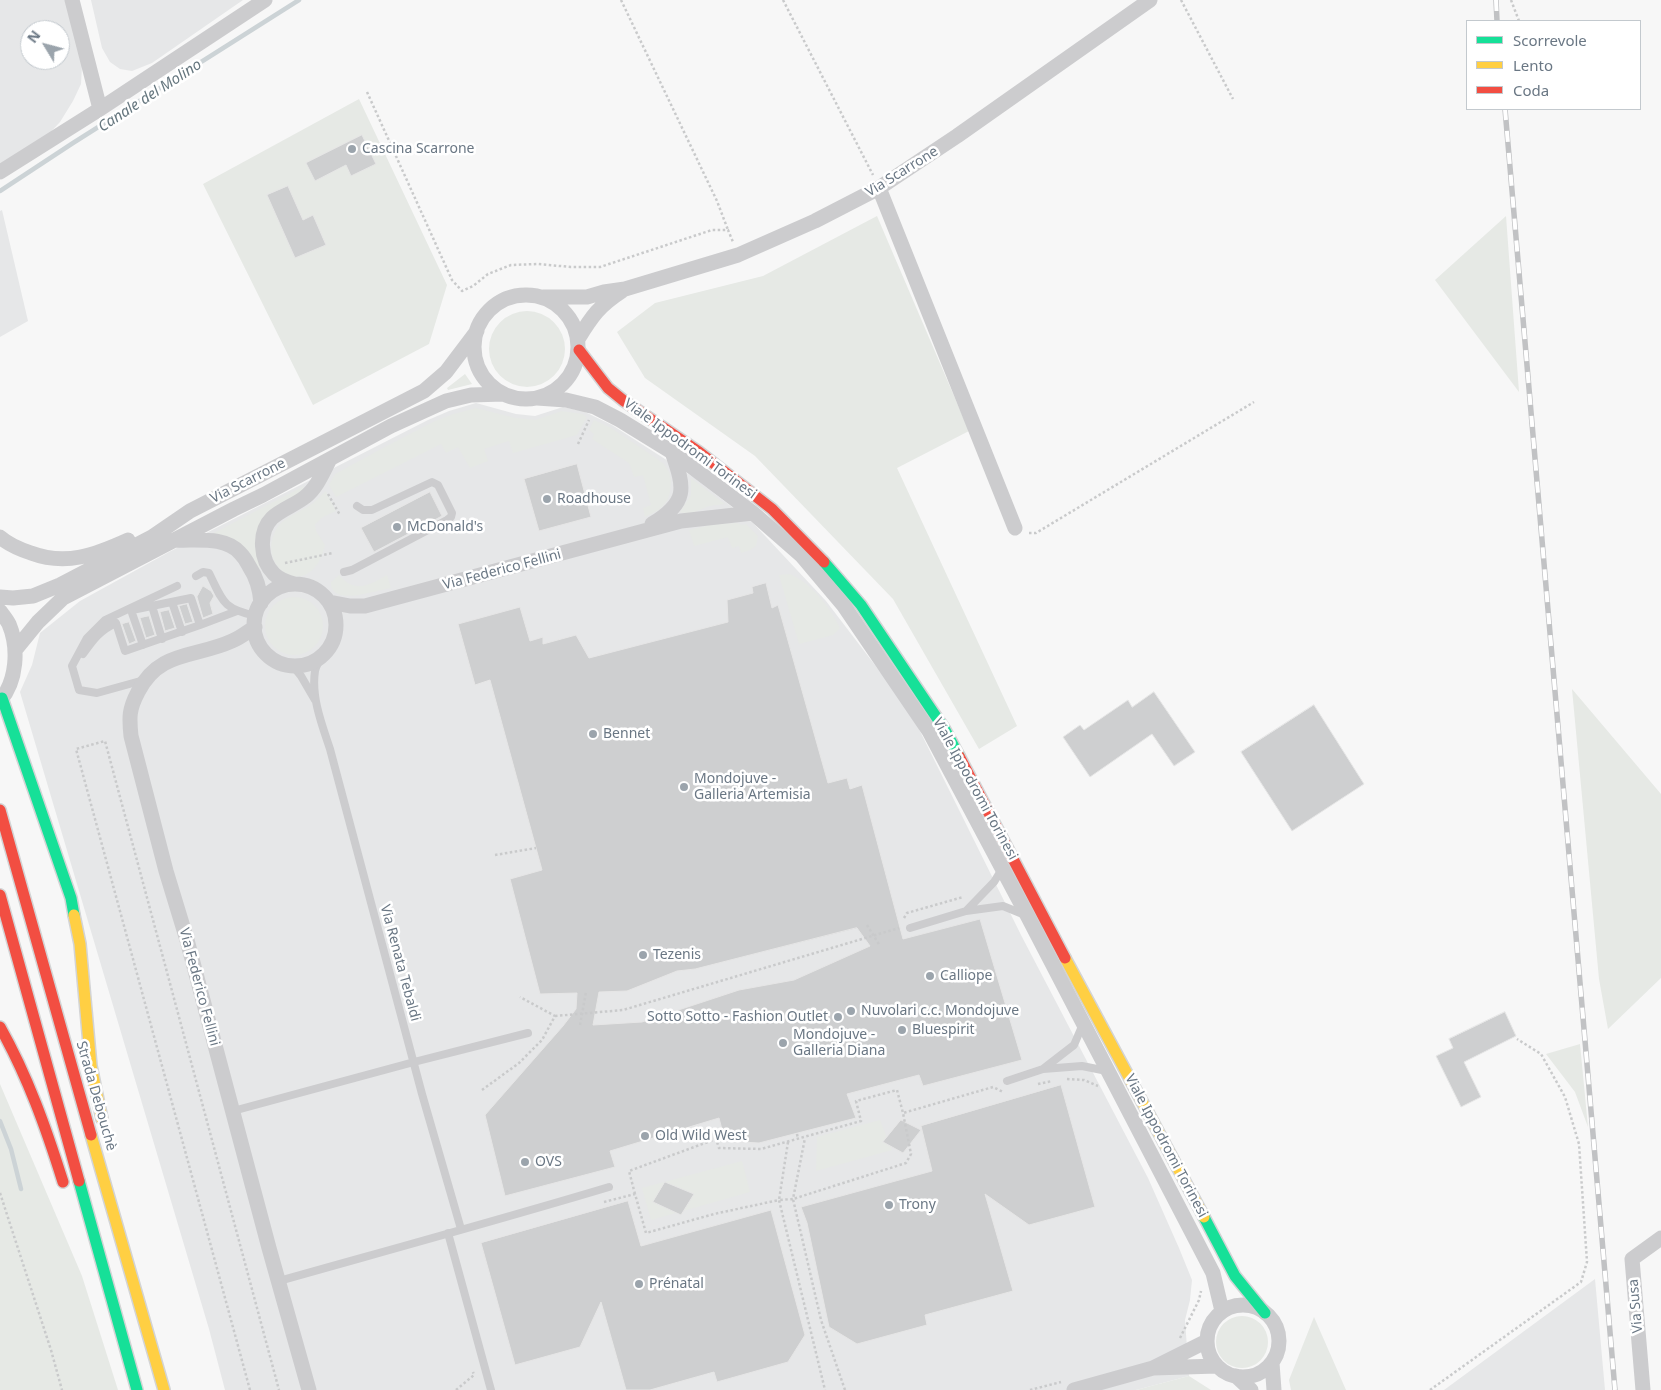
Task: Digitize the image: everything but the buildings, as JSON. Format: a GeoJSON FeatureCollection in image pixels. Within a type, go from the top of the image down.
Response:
{"type":"FeatureCollection","features":[{"type":"Feature","properties":{"kind":"main road","name":"Viale Ippodromi Torinesi"},"geometry":{"type":"LineString","coordinates":[[578,345],[608,388],[699,452],[772,509],[817,554],[861,605],[946,730],[1235,1276],[1265,1313]]}},
{"type":"Feature","properties":{"kind":"main road"},"geometry":{"type":"LineString","coordinates":[[1,700],[71,898],[80,944],[91,1066],[104,1126]]}},
{"type":"Feature","properties":{"kind":"main road","name":"Strada Debouchè"},"geometry":{"type":"LineString","coordinates":[[0,810],[164,1390]]}},
{"type":"Feature","properties":{"kind":"main road"},"geometry":{"type":"LineString","coordinates":[[0,895],[137,1390]]}},
{"type":"Feature","properties":{"kind":"main road"},"geometry":{"type":"LineString","coordinates":[[0,1027],[17,1057],[43,1119],[67,1192]]}},
{"type":"Feature","properties":{"kind":"main road"},"geometry":{"type":"LineString","coordinates":[[124,1211],[130,1244],[132,1280]]}},
{"type":"Feature","properties":{"kind":"main road"},"geometry":{"type":"LineString","coordinates":[[94,1280],[132,1373]]}},
{"type":"Feature","properties":{"kind":"street"},"geometry":{"type":"LineString","coordinates":[[72,0],[100,109]]}},
{"type":"Feature","properties":{"kind":"street"},"geometry":{"type":"LineString","coordinates":[[0,172],[100,109],[265,0]]}},
{"type":"Feature","properties":{"kind":"street","name":"Via Scarrone"},"geometry":{"type":"LineString","coordinates":[[543,297],[586,297],[625,289],[738,255],[815,220],[879,188],[957,136],[1150,0]]}},
{"type":"Feature","properties":{"kind":"street"},"geometry":{"type":"LineString","coordinates":[[879,188],[1015,528]]}},
{"type":"Feature","properties":{"kind":"street","name":"Via Scarrone"},"geometry":{"type":"LineString","coordinates":[[578,345],[591,318],[603,304],[625,289]]}},
{"type":"Feature","properties":{"kind":"street"},"geometry":{"type":"LineString","coordinates":[[527,295],[543,297],[556,304],[566,313],[574,326],[578,345],[575,367],[566,381],[553,392],[537,398],[520,399],[504,394],[491,386],[482,374],[476,360],[474,346],[477,331],[484,316],[496,304],[510,297],[527,295]]}},
{"type":"Feature","properties":{"kind":"street","name":"Via Scarrone"},"geometry":{"type":"LineString","coordinates":[[0,597],[33,596],[60,585],[152,537],[190,511],[424,391],[446,372],[477,331]]}},
{"type":"Feature","properties":{"kind":"street","name":"Via Scarrone"},"geometry":{"type":"LineString","coordinates":[[16,649],[38,622],[63,598],[263,495],[391,426],[446,401],[471,395],[504,394]]}},
{"type":"Feature","properties":{"kind":"street","name":"Viale Ippodromi Torinesi"},"geometry":{"type":"LineString","coordinates":[[537,398],[566,400],[595,407],[672,452],[754,513],[801,555],[844,606],[929,732],[1028,917],[1213,1273],[1222,1311]]}},
{"type":"Feature","properties":{"kind":"street","name":"Via Federico Fellini"},"geometry":{"type":"LineString","coordinates":[[638,532],[666,515],[676,505],[681,491],[681,478],[672,452]]}},
{"type":"Feature","properties":{"kind":"street"},"geometry":{"type":"LineString","coordinates":[[294,584],[275,590],[257,616],[256,635],[262,649],[270,658],[281,664],[303,666],[322,657],[328,650],[336,631],[334,611],[329,602],[316,590],[304,585],[294,584],[274,574],[268,567],[262,546],[265,530],[271,518],[305,497],[317,484],[330,459]]}},
{"type":"Feature","properties":{"kind":"street"},"geometry":{"type":"LineString","coordinates":[[0,537],[18,549],[53,560],[81,558],[122,542],[190,511]]}},
{"type":"Feature","properties":{"kind":"street","name":"Via Federico Fellini"},"geometry":{"type":"LineString","coordinates":[[329,602],[350,606],[365,606],[692,519],[754,513]]}},
{"type":"Feature","properties":{"kind":"street","name":"Via Scarrone"},"geometry":{"type":"LineString","coordinates":[[175,540],[216,541],[230,545],[240,553],[255,575],[260,590],[257,616]]}},
{"type":"Feature","properties":{"kind":"street","name":"Via Federico Fellini"},"geometry":{"type":"LineString","coordinates":[[336,631],[345,620],[365,606]]}},
{"type":"Feature","properties":{"kind":"street"},"geometry":{"type":"LineString","coordinates":[[0,611],[9,624],[16,649],[13,675],[1,700]]}},
{"type":"Feature","properties":{"kind":"street","name":"Via Federico Fellini"},"geometry":{"type":"LineString","coordinates":[[257,616],[231,642],[170,660],[157,668],[144,680],[132,703],[128,717],[131,736],[166,871],[187,940],[309,1390]]}},
{"type":"Feature","properties":{"kind":"street","name":"Via Federico Fellini"},"geometry":{"type":"LineString","coordinates":[[231,642],[262,649]]}},
{"type":"Feature","properties":{"kind":"street","name":"Via Susa"},"geometry":{"type":"LineString","coordinates":[[1643,1390],[1632,1259],[1661,1238]]}},
{"type":"Feature","properties":{"kind":"street"},"geometry":{"type":"LineString","coordinates":[[1632,1259],[1661,1253]]}},
{"type":"Feature","properties":{"kind":"street"},"geometry":{"type":"LineString","coordinates":[[1244,1305],[1265,1313],[1273,1321],[1279,1342],[1277,1353],[1272,1362],[1254,1376],[1236,1376],[1221,1371],[1208,1352],[1209,1330],[1214,1319],[1222,1311],[1244,1305]]}},
{"type":"Feature","properties":{"kind":"street"},"geometry":{"type":"LineString","coordinates":[[1153,1368],[1207,1341]]}},
{"type":"Feature","properties":{"kind":"street"},"geometry":{"type":"LineString","coordinates":[[1272,1362],[1274,1390]]}},
{"type":"Feature","properties":{"kind":"street"},"geometry":{"type":"LineString","coordinates":[[1070,1385],[1153,1368],[1217,1366]]}},
{"type":"Feature","properties":{"kind":"street"},"geometry":{"type":"LineString","coordinates":[[1236,1376],[1251,1390]]}},
{"type":"Feature","properties":{"kind":"lane"},"geometry":{"type":"LineString","coordinates":[[344,572],[352,570],[447,520],[451,517],[452,513],[438,485],[432,482],[372,510],[363,510],[357,506]]}},
{"type":"Feature","properties":{"kind":"lane"},"geometry":{"type":"LineString","coordinates":[[196,576],[203,572],[209,573],[225,603],[232,609],[257,616]]}},
{"type":"Feature","properties":{"kind":"lane"},"geometry":{"type":"LineString","coordinates":[[144,680],[96,693],[79,690],[72,666],[87,638],[104,620],[177,586]]}},
{"type":"Feature","properties":{"kind":"lane"},"geometry":{"type":"LineString","coordinates":[[120,612],[191,598],[200,626]]}},
{"type":"Feature","properties":{"kind":"lane"},"geometry":{"type":"LineString","coordinates":[[172,602],[182,632]]}},
{"type":"Feature","properties":{"kind":"lane"},"geometry":{"type":"LineString","coordinates":[[152,606],[162,639]]}},
{"type":"Feature","properties":{"kind":"lane"},"geometry":{"type":"LineString","coordinates":[[131,610],[143,645]]}},
{"type":"Feature","properties":{"kind":"lane"},"geometry":{"type":"LineString","coordinates":[[76,680],[81,656],[92,640],[105,628],[116,623],[125,651],[200,626],[237,611]]}},
{"type":"Feature","properties":{"kind":"lane","name":"Via Renata Tebaldi"},"geometry":{"type":"LineString","coordinates":[[322,657],[316,669],[317,704],[461,1229]]}},
{"type":"Feature","properties":{"kind":"lane","name":"Via Renata Tebaldi"},"geometry":{"type":"LineString","coordinates":[[293,666],[308,686],[317,704]]}},
{"type":"Feature","properties":{"kind":"lane"},"geometry":{"type":"LineString","coordinates":[[966,911],[994,882],[1002,870]]}},
{"type":"Feature","properties":{"kind":"lane"},"geometry":{"type":"LineString","coordinates":[[910,928],[966,911],[1003,906],[1016,910],[1028,917]]}},
{"type":"Feature","properties":{"kind":"lane"},"geometry":{"type":"LineString","coordinates":[[1043,1069],[1074,1045],[1083,1024]]}},
{"type":"Feature","properties":{"kind":"lane"},"geometry":{"type":"LineString","coordinates":[[233,1111],[528,1033]]}},
{"type":"Feature","properties":{"kind":"lane"},"geometry":{"type":"LineString","coordinates":[[1006,1081],[1043,1069],[1082,1066],[1107,1070]]}},
{"type":"Feature","properties":{"kind":"lane"},"geometry":{"type":"LineString","coordinates":[[279,1281],[520,1214],[608,1187]]}},
{"type":"Feature","properties":{"kind":"lane"},"geometry":{"type":"LineString","coordinates":[[448,1233],[491,1390]]}},
{"type":"Feature","properties":{"kind":"path"},"geometry":{"type":"LineString","coordinates":[[621,0],[717,200],[738,255]]}},
{"type":"Feature","properties":{"kind":"path"},"geometry":{"type":"LineString","coordinates":[[783,0],[879,188]]}},
{"type":"Feature","properties":{"kind":"path"},"geometry":{"type":"LineString","coordinates":[[1181,0],[1233,99]]}},
{"type":"Feature","properties":{"kind":"path"},"geometry":{"type":"LineString","coordinates":[[1511,0],[1519,20]]}},
{"type":"Feature","properties":{"kind":"path"},"geometry":{"type":"LineString","coordinates":[[367,92],[452,280],[462,291],[473,286],[488,274],[511,265],[538,264],[571,268],[600,266],[712,230],[728,230]]}},
{"type":"Feature","properties":{"kind":"path"},"geometry":{"type":"LineString","coordinates":[[1015,528],[1022,532],[1036,533],[1254,402]]}},
{"type":"Feature","properties":{"kind":"path"},"geometry":{"type":"LineString","coordinates":[[578,444],[591,416]]}},
{"type":"Feature","properties":{"kind":"path"},"geometry":{"type":"LineString","coordinates":[[325,488],[340,515]]}},
{"type":"Feature","properties":{"kind":"path"},"geometry":{"type":"LineString","coordinates":[[268,567],[333,553]]}},
{"type":"Feature","properties":{"kind":"path"},"geometry":{"type":"LineString","coordinates":[[250,1390],[76,749],[105,741],[279,1390]]}},
{"type":"Feature","properties":{"kind":"path"},"geometry":{"type":"LineString","coordinates":[[495,855],[536,848]]}},
{"type":"Feature","properties":{"kind":"path"},"geometry":{"type":"LineString","coordinates":[[555,1016],[622,1010],[898,928],[907,913],[986,891]]}},
{"type":"Feature","properties":{"kind":"path"},"geometry":{"type":"LineString","coordinates":[[867,925],[880,946]]}},
{"type":"Feature","properties":{"kind":"path"},"geometry":{"type":"LineString","coordinates":[[580,1025],[586,992]]}},
{"type":"Feature","properties":{"kind":"path"},"geometry":{"type":"LineString","coordinates":[[1430,1390],[1580,1282],[1587,1262],[1579,1144],[1565,1098],[1541,1054],[1517,1039]]}},
{"type":"Feature","properties":{"kind":"path"},"geometry":{"type":"LineString","coordinates":[[1062,1079],[1084,1080],[1101,1089]]}},
{"type":"Feature","properties":{"kind":"path"},"geometry":{"type":"LineString","coordinates":[[1036,1084],[1053,1081]]}},
{"type":"Feature","properties":{"kind":"path"},"geometry":{"type":"LineString","coordinates":[[903,1113],[993,1087],[1001,1092],[1010,1090]]}},
{"type":"Feature","properties":{"kind":"path"},"geometry":{"type":"LineString","coordinates":[[897,1090],[911,1154],[906,1163],[793,1199],[779,1200],[714,1214],[646,1233],[629,1171],[716,1139],[719,1148],[761,1149],[805,1137],[861,1121],[856,1101],[897,1090]]}},
{"type":"Feature","properties":{"kind":"path"},"geometry":{"type":"LineString","coordinates":[[797,1134],[798,1139]]}},
{"type":"Feature","properties":{"kind":"path"},"geometry":{"type":"LineString","coordinates":[[805,1137],[793,1199],[821,1320],[845,1390]]}},
{"type":"Feature","properties":{"kind":"path"},"geometry":{"type":"LineString","coordinates":[[788,1142],[779,1200],[825,1390]]}},
{"type":"Feature","properties":{"kind":"path"},"geometry":{"type":"LineString","coordinates":[[0,1193],[51,1350],[62,1390]]}},
{"type":"Feature","properties":{"kind":"path"},"geometry":{"type":"LineString","coordinates":[[596,1204],[635,1194]]}},
{"type":"Feature","properties":{"kind":"path"},"geometry":{"type":"LineString","coordinates":[[1179,1340],[1199,1300],[1201,1291]]}},
{"type":"Feature","properties":{"kind":"path"},"geometry":{"type":"LineString","coordinates":[[456,1390],[474,1375],[471,1366]]}},
{"type":"Feature","properties":{"kind":"path"},"geometry":{"type":"LineString","coordinates":[[1030,1390],[1070,1385]]}},
{"type":"Feature","properties":{"kind":"shaded area"},"geometry":{"type":"Polygon","coordinates":[[[0,0],[65,0],[82,66],[81,84],[60,122],[46,137],[0,165],[0,0]]]}},
{"type":"Feature","properties":{"kind":"shaded area"},"geometry":{"type":"Polygon","coordinates":[[[91,0],[243,0],[152,63],[132,71],[120,69],[110,62],[102,48],[91,0]]]}},
{"type":"Feature","properties":{"kind":"shaded area"},"geometry":{"type":"Polygon","coordinates":[[[359,99],[447,285],[429,344],[313,405],[203,184],[359,99]]]}},
{"type":"Feature","properties":{"kind":"shaded area"},"geometry":{"type":"Polygon","coordinates":[[[2,210],[28,321],[0,337],[0,211],[2,210]]]}},
{"type":"Feature","properties":{"kind":"shaded area"},"geometry":{"type":"Polygon","coordinates":[[[877,216],[969,431],[897,468],[1017,726],[979,749],[893,599],[755,456],[645,378],[617,332],[655,303],[763,276],[877,216]]]}},
{"type":"Feature","properties":{"kind":"shaded area"},"geometry":{"type":"Polygon","coordinates":[[[1506,216],[1519,392],[1435,280],[1506,216]]]}},
{"type":"Feature","properties":{"kind":"shaded area"},"geometry":{"type":"Polygon","coordinates":[[[520,311],[534,311],[548,317],[559,328],[565,342],[562,364],[554,376],[534,387],[520,387],[506,381],[495,370],[489,356],[489,342],[495,328],[506,317],[520,311]]]}},
{"type":"Feature","properties":{"kind":"shaded area"},"geometry":{"type":"Polygon","coordinates":[[[465,374],[472,384],[448,390],[447,388],[465,374]]]}},
{"type":"Feature","properties":{"kind":"shaded area"},"geometry":{"type":"Polygon","coordinates":[[[476,403],[516,414],[535,416],[563,407],[583,411],[612,425],[693,477],[753,523],[826,601],[910,711],[1021,935],[1148,1178],[1179,1248],[1192,1280],[1185,1320],[1189,1376],[1136,1390],[225,1390],[209,1329],[20,692],[32,665],[40,633],[80,601],[169,552],[428,420],[476,403]]]}},
{"type":"Feature","properties":{"kind":"shaded area"},"geometry":{"type":"Polygon","coordinates":[[[476,408],[515,418],[536,420],[562,411],[582,414],[587,417],[577,435],[513,453],[509,441],[484,449],[488,461],[470,468],[458,447],[446,453],[441,444],[336,497],[329,485],[335,474],[385,447],[435,421],[476,408]]]}},
{"type":"Feature","properties":{"kind":"shaded area"},"geometry":{"type":"Polygon","coordinates":[[[594,420],[611,428],[664,464],[669,472],[671,481],[670,492],[667,501],[659,510],[645,517],[643,508],[651,505],[643,475],[634,477],[629,463],[592,439],[594,434],[589,430],[594,420]]]}},
{"type":"Feature","properties":{"kind":"shaded area"},"geometry":{"type":"Polygon","coordinates":[[[691,478],[725,504],[709,506],[688,515],[680,512],[691,495],[691,478]]]}},
{"type":"Feature","properties":{"kind":"shaded area"},"geometry":{"type":"Polygon","coordinates":[[[304,486],[303,492],[273,509],[262,567],[257,570],[212,534],[304,486]]]}},
{"type":"Feature","properties":{"kind":"shaded area"},"geometry":{"type":"Polygon","coordinates":[[[326,491],[336,511],[323,517],[315,524],[316,531],[325,545],[318,563],[308,573],[297,577],[287,574],[278,567],[272,556],[272,543],[277,528],[288,518],[314,503],[326,491]]]}},
{"type":"Feature","properties":{"kind":"shaded area"},"geometry":{"type":"Polygon","coordinates":[[[714,524],[746,524],[758,536],[756,546],[741,553],[739,546],[732,548],[728,537],[694,546],[689,530],[714,524]]]}},
{"type":"Feature","properties":{"kind":"shaded area"},"geometry":{"type":"Polygon","coordinates":[[[790,574],[813,590],[831,612],[840,628],[833,635],[799,644],[779,575],[790,574]]]}},
{"type":"Feature","properties":{"kind":"shaded area"},"geometry":{"type":"Polygon","coordinates":[[[339,575],[351,584],[363,586],[387,575],[391,588],[361,595],[338,594],[331,587],[331,582],[339,575]]]}},
{"type":"Feature","properties":{"kind":"shaded area"},"geometry":{"type":"Polygon","coordinates":[[[288,597],[300,597],[315,605],[323,620],[323,632],[315,647],[300,655],[288,655],[273,647],[265,632],[265,620],[273,605],[288,597]]]}},
{"type":"Feature","properties":{"kind":"shaded area"},"geometry":{"type":"Polygon","coordinates":[[[1572,689],[1661,794],[1661,978],[1608,1029],[1599,979],[1572,689]]]}},
{"type":"Feature","properties":{"kind":"shaded area"},"geometry":{"type":"Polygon","coordinates":[[[1580,1044],[1588,1127],[1575,1092],[1546,1054],[1580,1044]]]}},
{"type":"Feature","properties":{"kind":"shaded area"},"geometry":{"type":"Polygon","coordinates":[[[0,1084],[82,1276],[118,1390],[0,1390],[0,1084]]]}},
{"type":"Feature","properties":{"kind":"shaded area"},"geometry":{"type":"Polygon","coordinates":[[[880,1120],[892,1150],[816,1171],[817,1137],[880,1120]]]}},
{"type":"Feature","properties":{"kind":"shaded area"},"geometry":{"type":"Polygon","coordinates":[[[742,1161],[750,1192],[651,1220],[642,1188],[742,1161]]]}},
{"type":"Feature","properties":{"kind":"shaded area"},"geometry":{"type":"Polygon","coordinates":[[[1595,1279],[1605,1390],[1444,1390],[1595,1279]]]}},
{"type":"Feature","properties":{"kind":"shaded area"},"geometry":{"type":"Polygon","coordinates":[[[1242,1316],[1256,1320],[1264,1328],[1268,1342],[1264,1356],[1256,1364],[1242,1368],[1228,1364],[1220,1356],[1216,1342],[1220,1328],[1228,1320],[1242,1316]]]}},
{"type":"Feature","properties":{"kind":"shaded area"},"geometry":{"type":"Polygon","coordinates":[[[1314,1317],[1346,1390],[1291,1390],[1289,1380],[1314,1317]]]}},
{"type":"Feature","properties":{"kind":"shaded area"},"geometry":{"type":"Polygon","coordinates":[[[1189,1376],[1211,1390],[1136,1390],[1189,1376]]]}},
{"type":"Feature","properties":{"kind":"waterway","name":"Canale del Molino"},"geometry":{"type":"LineString","coordinates":[[0,191],[299,0]]}},
{"type":"Feature","properties":{"kind":"waterway"},"geometry":{"type":"LineString","coordinates":[[0,1121],[11,1149],[21,1189]]}},
{"type":"Feature","properties":{"kind":"railway"},"geometry":{"type":"LineString","coordinates":[[1496,0],[1497,20]]}},
{"type":"Feature","properties":{"kind":"railway"},"geometry":{"type":"LineString","coordinates":[[1505,110],[1615,1390]]}},
{"type":"Feature","properties":{"kind":"traffic: fast"},"geometry":{"type":"LineString","coordinates":[[824,562],[861,605],[945,730],[959,756]]}},
{"type":"Feature","properties":{"kind":"traffic: fast"},"geometry":{"type":"LineString","coordinates":[[2,698],[71,898],[74,915]]}},
{"type":"Feature","properties":{"kind":"traffic: fast"},"geometry":{"type":"LineString","coordinates":[[79,1181],[137,1390]]}},
{"type":"Feature","properties":{"kind":"traffic: fast"},"geometry":{"type":"LineString","coordinates":[[1204,1217],[1235,1276],[1265,1313]]}},
{"type":"Feature","properties":{"kind":"traffic: slow"},"geometry":{"type":"LineString","coordinates":[[74,915],[80,944],[91,1066],[102,1119]]}},
{"type":"Feature","properties":{"kind":"traffic: slow"},"geometry":{"type":"LineString","coordinates":[[1065,958],[1204,1217]]}},
{"type":"Feature","properties":{"kind":"traffic: slow"},"geometry":{"type":"LineString","coordinates":[[91,1135],[164,1390]]}},
{"type":"Feature","properties":{"kind":"traffic: jam"},"geometry":{"type":"LineString","coordinates":[[579,350],[608,388],[699,452],[772,509],[824,562]]}},
{"type":"Feature","properties":{"kind":"traffic: jam"},"geometry":{"type":"LineString","coordinates":[[959,756],[1065,958]]}},
{"type":"Feature","properties":{"kind":"traffic: jam"},"geometry":{"type":"LineString","coordinates":[[0,810],[91,1135]]}},
{"type":"Feature","properties":{"kind":"traffic: jam"},"geometry":{"type":"LineString","coordinates":[[0,895],[79,1181]]}},
{"type":"Feature","properties":{"kind":"traffic: jam"},"geometry":{"type":"LineString","coordinates":[[0,1027],[36,1103],[63,1182]]}},
{"type":"Feature","properties":{"kind":"place","name":"Cascina Scarrone"},"geometry":{"type":"Point","coordinates":[352,149]}},
{"type":"Feature","properties":{"kind":"place","name":"Roadhouse"},"geometry":{"type":"Point","coordinates":[547,499]}},
{"type":"Feature","properties":{"kind":"place","name":"McDonald's"},"geometry":{"type":"Point","coordinates":[397,527]}},
{"type":"Feature","properties":{"kind":"place","name":"Bennet"},"geometry":{"type":"Point","coordinates":[593,734]}},
{"type":"Feature","properties":{"kind":"place","name":"Mondojuve - Galleria Artemisia"},"geometry":{"type":"Point","coordinates":[684,787]}},
{"type":"Feature","properties":{"kind":"place","name":"Tezenis"},"geometry":{"type":"Point","coordinates":[643,955]}},
{"type":"Feature","properties":{"kind":"place","name":"Calliope"},"geometry":{"type":"Point","coordinates":[930,976]}},
{"type":"Feature","properties":{"kind":"place","name":"Nuvolari c.c. Mondojuve"},"geometry":{"type":"Point","coordinates":[851,1011]}},
{"type":"Feature","properties":{"kind":"place","name":"Sotto Sotto - Fashion Outlet"},"geometry":{"type":"Point","coordinates":[838,1017]}},
{"type":"Feature","properties":{"kind":"place","name":"Bluespirit"},"geometry":{"type":"Point","coordinates":[902,1030]}},
{"type":"Feature","properties":{"kind":"place","name":"Mondojuve - Galleria Diana"},"geometry":{"type":"Point","coordinates":[783,1043]}},
{"type":"Feature","properties":{"kind":"place","name":"Old Wild West"},"geometry":{"type":"Point","coordinates":[645,1136]}},
{"type":"Feature","properties":{"kind":"place","name":"OVS"},"geometry":{"type":"Point","coordinates":[525,1162]}},
{"type":"Feature","properties":{"kind":"place","name":"Trony"},"geometry":{"type":"Point","coordinates":[889,1205]}},
{"type":"Feature","properties":{"kind":"place","name":"Prénatal"},"geometry":{"type":"Point","coordinates":[639,1284]}}]}
